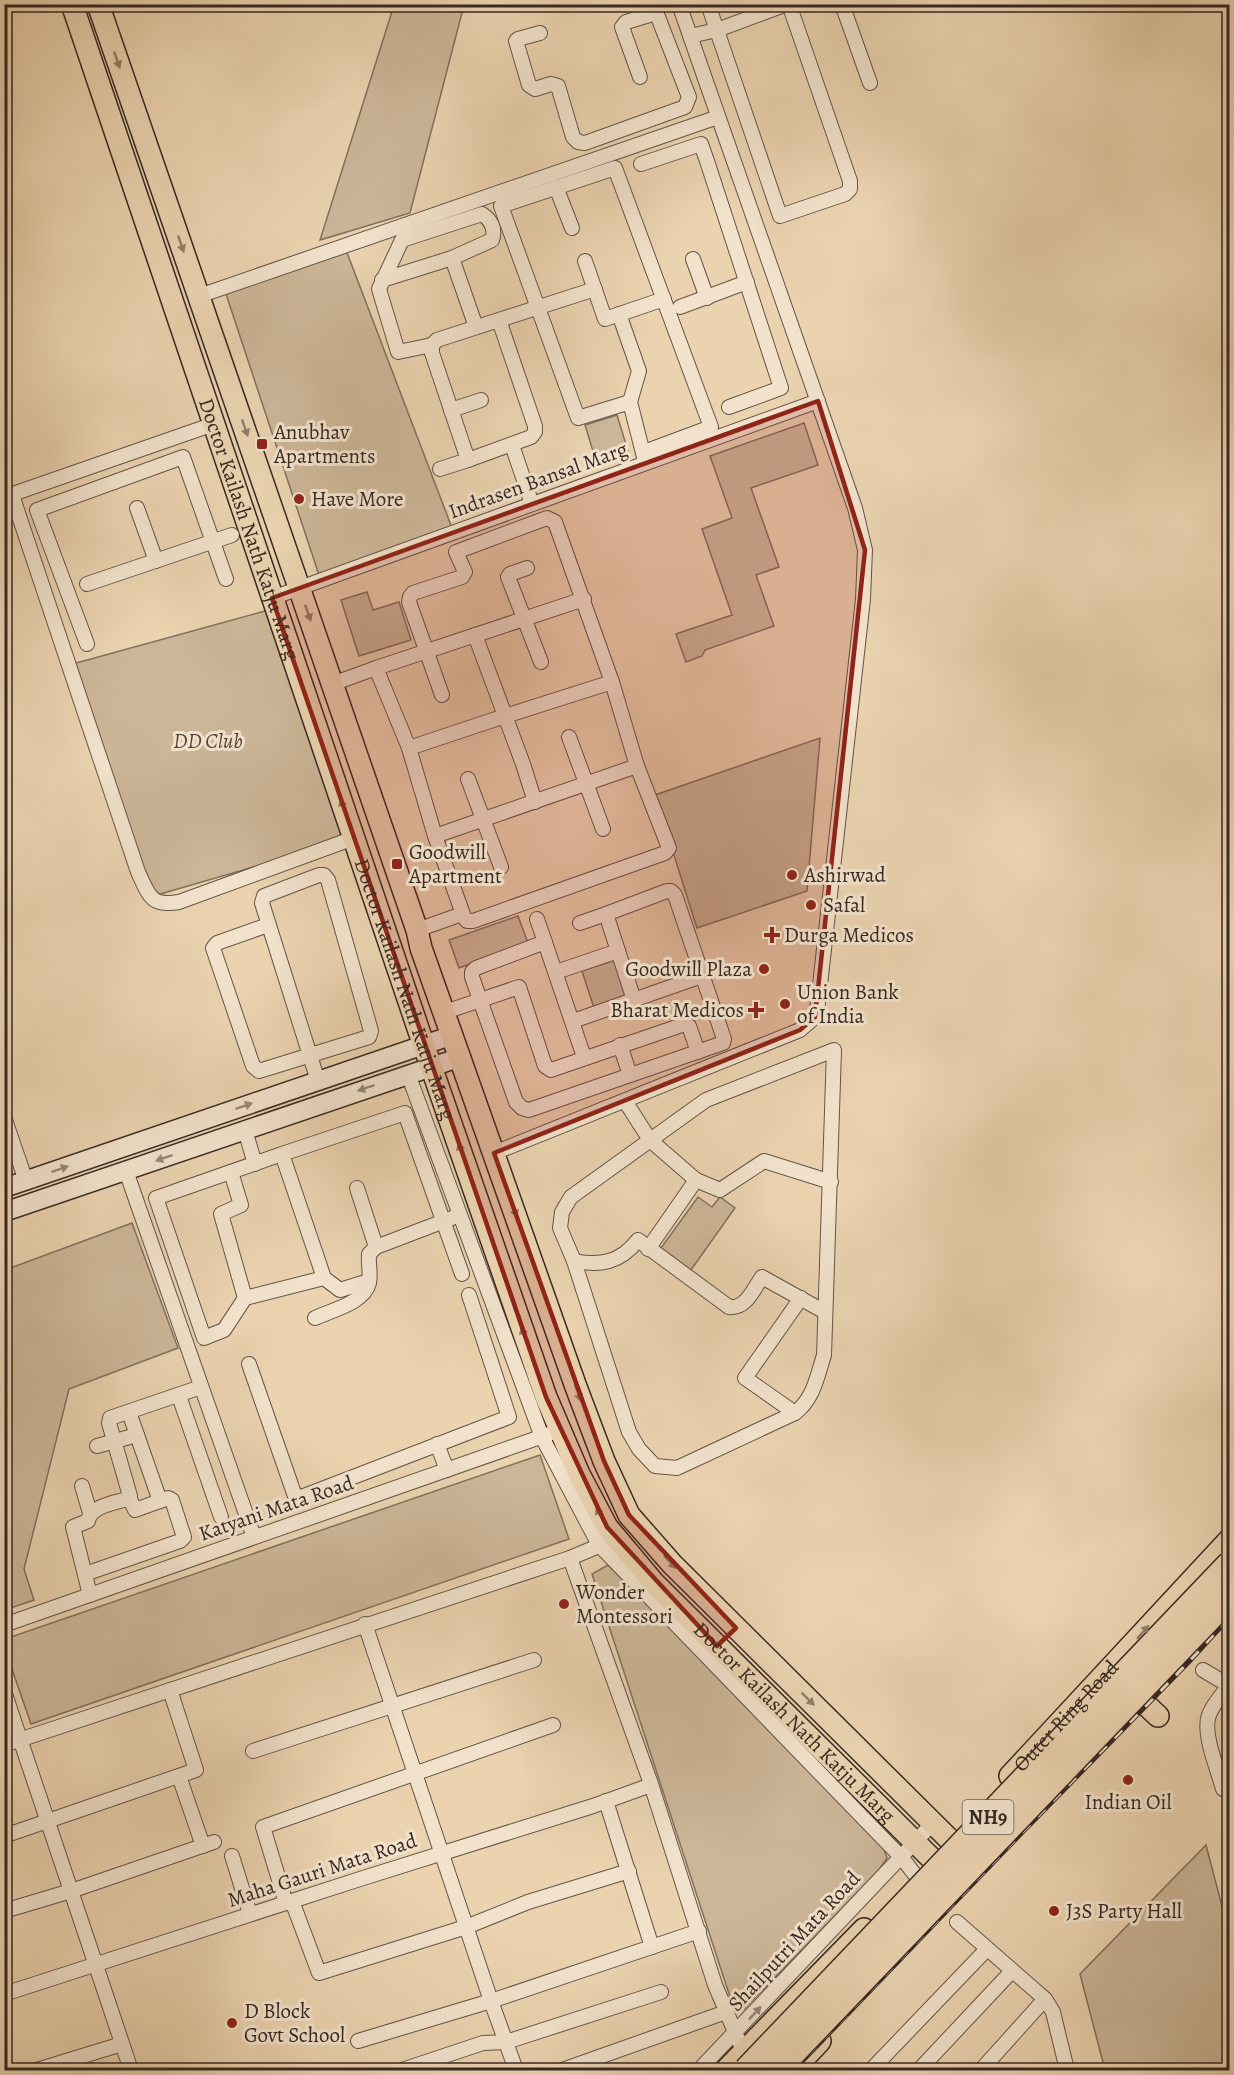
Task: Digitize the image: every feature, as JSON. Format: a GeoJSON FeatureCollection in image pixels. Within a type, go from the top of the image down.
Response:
{"type":"FeatureCollection","features":[{"type":"Feature","properties":{"kind":"highway","name":"Outer Ring Road"},"geometry":{"type":"LineString","coordinates":[[742,2052],[1230,1563]]}},
{"type":"Feature","properties":{"kind":"highway","name":"Outer Ring Road"},"geometry":{"type":"LineString","coordinates":[[789,2069],[1230,1598]]}},
{"type":"Feature","properties":{"kind":"main road","name":"Doctor Kailash Nath Katju Marg"},"geometry":{"type":"LineString","coordinates":[[72,4],[431,1067],[471,1211],[546,1397],[551,1434],[607,1527],[608,1542],[654,1583],[717,1646],[909,1850],[932,1859]]}},
{"type":"Feature","properties":{"kind":"main road","name":"Doctor Kailash Nath Katju Marg"},"geometry":{"type":"LineString","coordinates":[[98,4],[422,948],[576,1387],[604,1461],[629,1515],[672,1564],[950,1840]]}},
{"type":"Feature","properties":{"kind":"main road","name":"Outer Ring Road"},"geometry":{"type":"LineString","coordinates":[[726,2070],[916,1876],[1230,1539]]}},
{"type":"Feature","properties":{"kind":"main road"},"geometry":{"type":"LineString","coordinates":[[763,2033],[789,2069],[1142,1701],[1230,1606]]}},
{"type":"Feature","properties":{"kind":"main road"},"geometry":{"type":"LineString","coordinates":[[717,1646],[736,1628]]}},
{"type":"Feature","properties":{"kind":"main road"},"geometry":{"type":"LineString","coordinates":[[1125,1652],[1159,1682]]}},
{"type":"Feature","properties":{"kind":"main road"},"geometry":{"type":"LineString","coordinates":[[1142,1701],[1158,1716]]}},
{"type":"Feature","properties":{"kind":"street"},"geometry":{"type":"LineString","coordinates":[[494,1153],[800,1030],[814,1017],[818,1003],[863,598],[865,550],[855,508],[679,4]]}},
{"type":"Feature","properties":{"kind":"street"},"geometry":{"type":"LineString","coordinates":[[708,4],[780,216]]}},
{"type":"Feature","properties":{"kind":"street"},"geometry":{"type":"LineString","coordinates":[[690,36],[717,30],[788,4],[850,181],[850,189],[845,194],[755,223]]}},
{"type":"Feature","properties":{"kind":"street"},"geometry":{"type":"LineString","coordinates":[[842,4],[870,83]]}},
{"type":"Feature","properties":{"kind":"street"},"geometry":{"type":"LineString","coordinates":[[540,33],[516,41],[529,85],[535,90],[551,84],[558,86],[573,137],[578,142],[585,143],[666,114],[685,107],[689,102],[654,9],[626,22],[622,27],[640,77]]}},
{"type":"Feature","properties":{"kind":"street"},"geometry":{"type":"LineString","coordinates":[[666,114],[672,133]]}},
{"type":"Feature","properties":{"kind":"street"},"geometry":{"type":"LineString","coordinates":[[199,296],[718,117]]}},
{"type":"Feature","properties":{"kind":"street"},"geometry":{"type":"LineString","coordinates":[[641,164],[700,144],[707,161],[781,388],[729,407]]}},
{"type":"Feature","properties":{"kind":"street"},"geometry":{"type":"LineString","coordinates":[[707,161],[710,155],[729,150]]}},
{"type":"Feature","properties":{"kind":"street"},"geometry":{"type":"LineString","coordinates":[[619,314],[639,371],[630,402],[645,458],[711,427],[615,168],[501,206],[578,418],[630,402]]}},
{"type":"Feature","properties":{"kind":"street"},"geometry":{"type":"LineString","coordinates":[[556,187],[572,228]]}},
{"type":"Feature","properties":{"kind":"street"},"geometry":{"type":"LineString","coordinates":[[382,280],[452,258],[492,240],[493,227],[488,218],[482,214],[402,240],[382,280],[379,289],[398,352],[432,345],[437,340],[595,288]]}},
{"type":"Feature","properties":{"kind":"street"},"geometry":{"type":"LineString","coordinates":[[452,258],[476,327]]}},
{"type":"Feature","properties":{"kind":"street"},"geometry":{"type":"LineString","coordinates":[[693,259],[707,298]]}},
{"type":"Feature","properties":{"kind":"street"},"geometry":{"type":"LineString","coordinates":[[585,261],[605,319],[664,299]]}},
{"type":"Feature","properties":{"kind":"street"},"geometry":{"type":"LineString","coordinates":[[680,307],[747,282]]}},
{"type":"Feature","properties":{"kind":"street"},"geometry":{"type":"LineString","coordinates":[[440,469],[512,445],[531,437],[535,432],[535,426],[499,320]]}},
{"type":"Feature","properties":{"kind":"street"},"geometry":{"type":"LineString","coordinates":[[432,345],[432,353],[468,460]]}},
{"type":"Feature","properties":{"kind":"street"},"geometry":{"type":"LineString","coordinates":[[451,410],[481,400]]}},
{"type":"Feature","properties":{"kind":"street","name":"Indrasen Bansal Marg"},"geometry":{"type":"LineString","coordinates":[[272,598],[532,504],[645,458],[818,401]]}},
{"type":"Feature","properties":{"kind":"street"},"geometry":{"type":"LineString","coordinates":[[214,424],[8,496],[138,872],[150,897],[164,904],[179,902],[354,838]]}},
{"type":"Feature","properties":{"kind":"street"},"geometry":{"type":"LineString","coordinates":[[512,445],[532,504]]}},
{"type":"Feature","properties":{"kind":"street"},"geometry":{"type":"LineString","coordinates":[[87,644],[38,510],[183,457],[226,579]]}},
{"type":"Feature","properties":{"kind":"street"},"geometry":{"type":"LineString","coordinates":[[137,508],[156,561]]}},
{"type":"Feature","properties":{"kind":"street"},"geometry":{"type":"LineString","coordinates":[[376,668],[410,748],[435,836],[462,914],[467,921],[473,921],[668,851],[669,848],[637,766],[584,599],[555,522],[547,518],[456,552],[465,572],[462,577],[413,593],[410,597],[409,602],[442,696]]}},
{"type":"Feature","properties":{"kind":"street"},"geometry":{"type":"LineString","coordinates":[[87,584],[232,535]]}},
{"type":"Feature","properties":{"kind":"street"},"geometry":{"type":"LineString","coordinates":[[527,568],[510,574],[508,577],[541,662]]}},
{"type":"Feature","properties":{"kind":"street"},"geometry":{"type":"LineString","coordinates":[[332,684],[584,599]]}},
{"type":"Feature","properties":{"kind":"street"},"geometry":{"type":"LineString","coordinates":[[475,635],[534,802]]}},
{"type":"Feature","properties":{"kind":"street"},"geometry":{"type":"LineString","coordinates":[[410,748],[612,682]]}},
{"type":"Feature","properties":{"kind":"street"},"geometry":{"type":"LineString","coordinates":[[569,737],[603,829]]}},
{"type":"Feature","properties":{"kind":"street"},"geometry":{"type":"LineString","coordinates":[[435,836],[637,766]]}},
{"type":"Feature","properties":{"kind":"street"},"geometry":{"type":"LineString","coordinates":[[468,779],[501,867]]}},
{"type":"Feature","properties":{"kind":"street"},"geometry":{"type":"LineString","coordinates":[[268,925],[214,945],[214,951],[253,1066],[259,1071],[309,1055],[369,1037],[371,1031],[328,880],[324,875],[264,896],[262,903],[268,925],[309,1055],[318,1081]]}},
{"type":"Feature","properties":{"kind":"street"},"geometry":{"type":"LineString","coordinates":[[545,942],[476,968],[472,972],[516,1102],[522,1108],[529,1110],[722,1044],[724,1041],[675,895],[671,891],[580,923]]}},
{"type":"Feature","properties":{"kind":"street"},"geometry":{"type":"LineString","coordinates":[[417,930],[462,914]]}},
{"type":"Feature","properties":{"kind":"street"},"geometry":{"type":"LineString","coordinates":[[606,914],[634,999]]}},
{"type":"Feature","properties":{"kind":"street"},"geometry":{"type":"LineString","coordinates":[[537,919],[585,1057]]}},
{"type":"Feature","properties":{"kind":"street"},"geometry":{"type":"LineString","coordinates":[[556,972],[618,951]]}},
{"type":"Feature","properties":{"kind":"street"},"geometry":{"type":"LineString","coordinates":[[573,1020],[702,976]]}},
{"type":"Feature","properties":{"kind":"street"},"geometry":{"type":"LineString","coordinates":[[445,1012],[519,987],[548,1068],[551,1070],[620,1045],[687,1025],[698,1052]]}},
{"type":"Feature","properties":{"kind":"street"},"geometry":{"type":"LineString","coordinates":[[4,1188],[453,1035]]}},
{"type":"Feature","properties":{"kind":"street"},"geometry":{"type":"LineString","coordinates":[[620,1045],[630,1075]]}},
{"type":"Feature","properties":{"kind":"street"},"geometry":{"type":"LineString","coordinates":[[834,1050],[824,1355],[816,1382],[806,1404],[795,1413],[677,1468],[655,1466],[639,1449],[629,1432],[574,1261],[560,1228],[562,1212],[571,1197],[650,1140],[706,1100],[834,1050]]}},
{"type":"Feature","properties":{"kind":"street"},"geometry":{"type":"LineString","coordinates":[[4,1212],[461,1057]]}},
{"type":"Feature","properties":{"kind":"street"},"geometry":{"type":"LineString","coordinates":[[408,1074],[471,1211],[499,1318],[551,1434]]}},
{"type":"Feature","properties":{"kind":"street"},"geometry":{"type":"LineString","coordinates":[[625,1101],[650,1140],[696,1180],[720,1190],[764,1161],[831,1182]]}},
{"type":"Feature","properties":{"kind":"street"},"geometry":{"type":"LineString","coordinates":[[324,1278],[245,1298],[224,1330],[204,1338],[156,1198],[405,1113],[462,1274]]}},
{"type":"Feature","properties":{"kind":"street"},"geometry":{"type":"LineString","coordinates":[[4,1117],[26,1181]]}},
{"type":"Feature","properties":{"kind":"street"},"geometry":{"type":"LineString","coordinates":[[245,1130],[255,1164]]}},
{"type":"Feature","properties":{"kind":"street"},"geometry":{"type":"LineString","coordinates":[[282,1154],[324,1278],[340,1290],[369,1281]]}},
{"type":"Feature","properties":{"kind":"street"},"geometry":{"type":"LineString","coordinates":[[126,1171],[254,1538]]}},
{"type":"Feature","properties":{"kind":"street"},"geometry":{"type":"LineString","coordinates":[[231,1172],[241,1205],[221,1214],[245,1298]]}},
{"type":"Feature","properties":{"kind":"street"},"geometry":{"type":"LineString","coordinates":[[648,1249],[696,1180]]}},
{"type":"Feature","properties":{"kind":"street"},"geometry":{"type":"LineString","coordinates":[[357,1188],[376,1246]]}},
{"type":"Feature","properties":{"kind":"street"},"geometry":{"type":"LineString","coordinates":[[315,1318],[356,1299],[365,1292],[369,1281],[369,1254],[376,1246],[471,1211]]}},
{"type":"Feature","properties":{"kind":"street"},"geometry":{"type":"LineString","coordinates":[[574,1261],[593,1265],[612,1260],[631,1249],[638,1240],[729,1306],[737,1308],[744,1304],[762,1277],[825,1312]]}},
{"type":"Feature","properties":{"kind":"street"},"geometry":{"type":"LineString","coordinates":[[249,1364],[296,1499],[509,1417],[470,1294]]}},
{"type":"Feature","properties":{"kind":"street"},"geometry":{"type":"LineString","coordinates":[[795,1413],[745,1378],[801,1298]]}},
{"type":"Feature","properties":{"kind":"street"},"geometry":{"type":"LineString","coordinates":[[479,1325],[499,1318]]}},
{"type":"Feature","properties":{"kind":"street"},"geometry":{"type":"LineString","coordinates":[[85,1574],[183,1540],[184,1534],[172,1500],[168,1498],[135,1510],[129,1497],[109,1423],[110,1418],[201,1387]]}},
{"type":"Feature","properties":{"kind":"street"},"geometry":{"type":"LineString","coordinates":[[179,1396],[221,1517]]}},
{"type":"Feature","properties":{"kind":"street"},"geometry":{"type":"LineString","coordinates":[[129,1412],[160,1501]]}},
{"type":"Feature","properties":{"kind":"street","name":"Katyani Mata Road"},"geometry":{"type":"LineString","coordinates":[[4,1625],[551,1434]]}},
{"type":"Feature","properties":{"kind":"street"},"geometry":{"type":"LineString","coordinates":[[97,1446],[137,1435]]}},
{"type":"Feature","properties":{"kind":"street"},"geometry":{"type":"LineString","coordinates":[[437,1444],[447,1470]]}},
{"type":"Feature","properties":{"kind":"street"},"geometry":{"type":"LineString","coordinates":[[82,1486],[90,1513],[88,1521],[73,1527],[90,1594]]}},
{"type":"Feature","properties":{"kind":"street"},"geometry":{"type":"LineString","coordinates":[[90,1513],[129,1497]]}},
{"type":"Feature","properties":{"kind":"street"},"geometry":{"type":"LineString","coordinates":[[4,1745],[570,1558],[608,1542],[909,1850],[916,1876]]}},
{"type":"Feature","properties":{"kind":"street"},"geometry":{"type":"LineString","coordinates":[[570,1558],[651,1785],[715,1985],[742,2052]]}},
{"type":"Feature","properties":{"kind":"street"},"geometry":{"type":"LineString","coordinates":[[365,1624],[516,2070]]}},
{"type":"Feature","properties":{"kind":"street"},"geometry":{"type":"LineString","coordinates":[[253,1751],[534,1660]]}},
{"type":"Feature","properties":{"kind":"street"},"geometry":{"type":"LineString","coordinates":[[1203,1670],[1229,1685],[1209,1714],[1207,1722],[1207,1733],[1223,1789]]}},
{"type":"Feature","properties":{"kind":"street"},"geometry":{"type":"LineString","coordinates":[[4,1836],[196,1770],[170,1690]]}},
{"type":"Feature","properties":{"kind":"street"},"geometry":{"type":"LineString","coordinates":[[4,1691],[131,2070]]}},
{"type":"Feature","properties":{"kind":"street"},"geometry":{"type":"LineString","coordinates":[[553,1725],[263,1827],[289,1902],[319,1973],[466,1927],[528,1902],[629,1871]]}},
{"type":"Feature","properties":{"kind":"street"},"geometry":{"type":"LineString","coordinates":[[4,1911],[71,1891],[208,1844],[179,1776]]}},
{"type":"Feature","properties":{"kind":"street","name":"Maha Gauri Mata Road"},"geometry":{"type":"LineString","coordinates":[[4,1994],[651,1785]]}},
{"type":"Feature","properties":{"kind":"street"},"geometry":{"type":"LineString","coordinates":[[606,1801],[652,1947]]}},
{"type":"Feature","properties":{"kind":"street","name":"Shailputri Mata Road"},"geometry":{"type":"LineString","coordinates":[[699,2070],[742,2052],[933,1823]]}},
{"type":"Feature","properties":{"kind":"street"},"geometry":{"type":"LineString","coordinates":[[232,1856],[250,1914]]}},
{"type":"Feature","properties":{"kind":"street"},"geometry":{"type":"LineString","coordinates":[[957,1922],[1046,1999],[1053,2012],[1066,2070]]}},
{"type":"Feature","properties":{"kind":"street"},"geometry":{"type":"LineString","coordinates":[[358,2042],[491,2001],[699,1931]]}},
{"type":"Feature","properties":{"kind":"street"},"geometry":{"type":"LineString","coordinates":[[871,2070],[987,1949]]}},
{"type":"Feature","properties":{"kind":"street"},"geometry":{"type":"LineString","coordinates":[[919,2070],[1012,1971]]}},
{"type":"Feature","properties":{"kind":"street"},"geometry":{"type":"LineString","coordinates":[[402,2070],[483,2043],[506,2042],[661,1992]]}},
{"type":"Feature","properties":{"kind":"street"},"geometry":{"type":"LineString","coordinates":[[985,2069],[1046,1999]]}},
{"type":"Feature","properties":{"kind":"street"},"geometry":{"type":"LineString","coordinates":[[562,2070],[726,2012]]}},
{"type":"Feature","properties":{"kind":"street"},"geometry":{"type":"LineString","coordinates":[[37,2070],[122,2044]]}},
{"type":"Feature","properties":{"kind":"highlighted area"},"geometry":{"type":"Polygon","coordinates":[[[818,401],[865,550],[815,1017],[800,1030],[494,1153],[604,1461],[629,1515],[736,1628],[717,1646],[607,1527],[546,1397],[272,598],[818,401]]]}},
{"type":"Feature","properties":{"kind":"green space"},"geometry":{"type":"Polygon","coordinates":[[[394,5],[464,5],[410,213],[320,240],[394,5]]]}},
{"type":"Feature","properties":{"kind":"green space"},"geometry":{"type":"Polygon","coordinates":[[[346,250],[452,528],[320,578],[225,291],[346,250]]]}},
{"type":"Feature","properties":{"kind":"green space"},"geometry":{"type":"Polygon","coordinates":[[[617,415],[628,451],[596,461],[585,425],[617,415]]]}},
{"type":"Feature","properties":{"kind":"green space"},"geometry":{"type":"Polygon","coordinates":[[[804,423],[818,465],[751,488],[779,567],[756,575],[774,626],[705,650],[702,656],[686,662],[676,634],[732,615],[702,529],[732,518],[710,456],[804,423]]]}},
{"type":"Feature","properties":{"kind":"green space"},"geometry":{"type":"Polygon","coordinates":[[[367,592],[373,610],[399,602],[411,640],[359,656],[341,600],[367,592]]]}},
{"type":"Feature","properties":{"kind":"green space","name":"DD Club"},"geometry":{"type":"Polygon","coordinates":[[[276,608],[354,838],[150,897],[69,665],[276,608]]]}},
{"type":"Feature","properties":{"kind":"green space"},"geometry":{"type":"Polygon","coordinates":[[[820,738],[807,891],[697,928],[655,795],[820,738]]]}},
{"type":"Feature","properties":{"kind":"green space"},"geometry":{"type":"Polygon","coordinates":[[[518,916],[528,943],[459,968],[449,940],[518,916]]]}},
{"type":"Feature","properties":{"kind":"green space"},"geometry":{"type":"Polygon","coordinates":[[[618,959],[632,998],[595,1011],[582,971],[618,959]]]}},
{"type":"Feature","properties":{"kind":"green space"},"geometry":{"type":"Polygon","coordinates":[[[698,1197],[712,1207],[720,1197],[735,1208],[691,1270],[661,1248],[698,1197]]]}},
{"type":"Feature","properties":{"kind":"green space"},"geometry":{"type":"Polygon","coordinates":[[[132,1223],[178,1348],[69,1389],[24,1569],[34,1600],[5,1610],[5,1270],[132,1223]]]}},
{"type":"Feature","properties":{"kind":"green space"},"geometry":{"type":"Polygon","coordinates":[[[540,1455],[569,1539],[31,1724],[5,1649],[5,1639],[540,1455]]]}},
{"type":"Feature","properties":{"kind":"green space"},"geometry":{"type":"Polygon","coordinates":[[[608,1565],[878,1833],[887,1858],[877,1873],[743,2010],[732,2003],[592,1574],[608,1565]]]}},
{"type":"Feature","properties":{"kind":"green space"},"geometry":{"type":"Polygon","coordinates":[[[1206,1845],[1229,1933],[1229,2070],[1105,2070],[1080,1974],[1206,1845]]]}},
{"type":"Feature","properties":{"kind":"railway"},"geometry":{"type":"LineString","coordinates":[[793,2070],[1230,1616]]}},
{"type":"Feature","properties":{"kind":"place","name":"Anubhav Apartments"},"geometry":{"type":"Point","coordinates":[262,444]}},
{"type":"Feature","properties":{"kind":"place","name":"Have More"},"geometry":{"type":"Point","coordinates":[299,499]}},
{"type":"Feature","properties":{"kind":"place","name":"Goodwill Apartment"},"geometry":{"type":"Point","coordinates":[397,864]}},
{"type":"Feature","properties":{"kind":"place","name":"Ashirwad"},"geometry":{"type":"Point","coordinates":[792,875]}},
{"type":"Feature","properties":{"kind":"place","name":"Safal"},"geometry":{"type":"Point","coordinates":[811,905]}},
{"type":"Feature","properties":{"kind":"place","name":"Durga Medicos"},"geometry":{"type":"Point","coordinates":[772,935]}},
{"type":"Feature","properties":{"kind":"place","name":"Goodwill Plaza"},"geometry":{"type":"Point","coordinates":[764,969]}},
{"type":"Feature","properties":{"kind":"place","name":"Union Bank of India"},"geometry":{"type":"Point","coordinates":[785,1004]}},
{"type":"Feature","properties":{"kind":"place","name":"Bharat Medicos"},"geometry":{"type":"Point","coordinates":[756,1010]}},
{"type":"Feature","properties":{"kind":"place","name":"Wonder Montessori"},"geometry":{"type":"Point","coordinates":[564,1604]}},
{"type":"Feature","properties":{"kind":"place","name":"Indian Oil"},"geometry":{"type":"Point","coordinates":[1128,1780]}},
{"type":"Feature","properties":{"kind":"place","name":"J3S Party Hall"},"geometry":{"type":"Point","coordinates":[1054,1911]}},
{"type":"Feature","properties":{"kind":"place","name":"D Block Govt School"},"geometry":{"type":"Point","coordinates":[232,2023]}}]}
